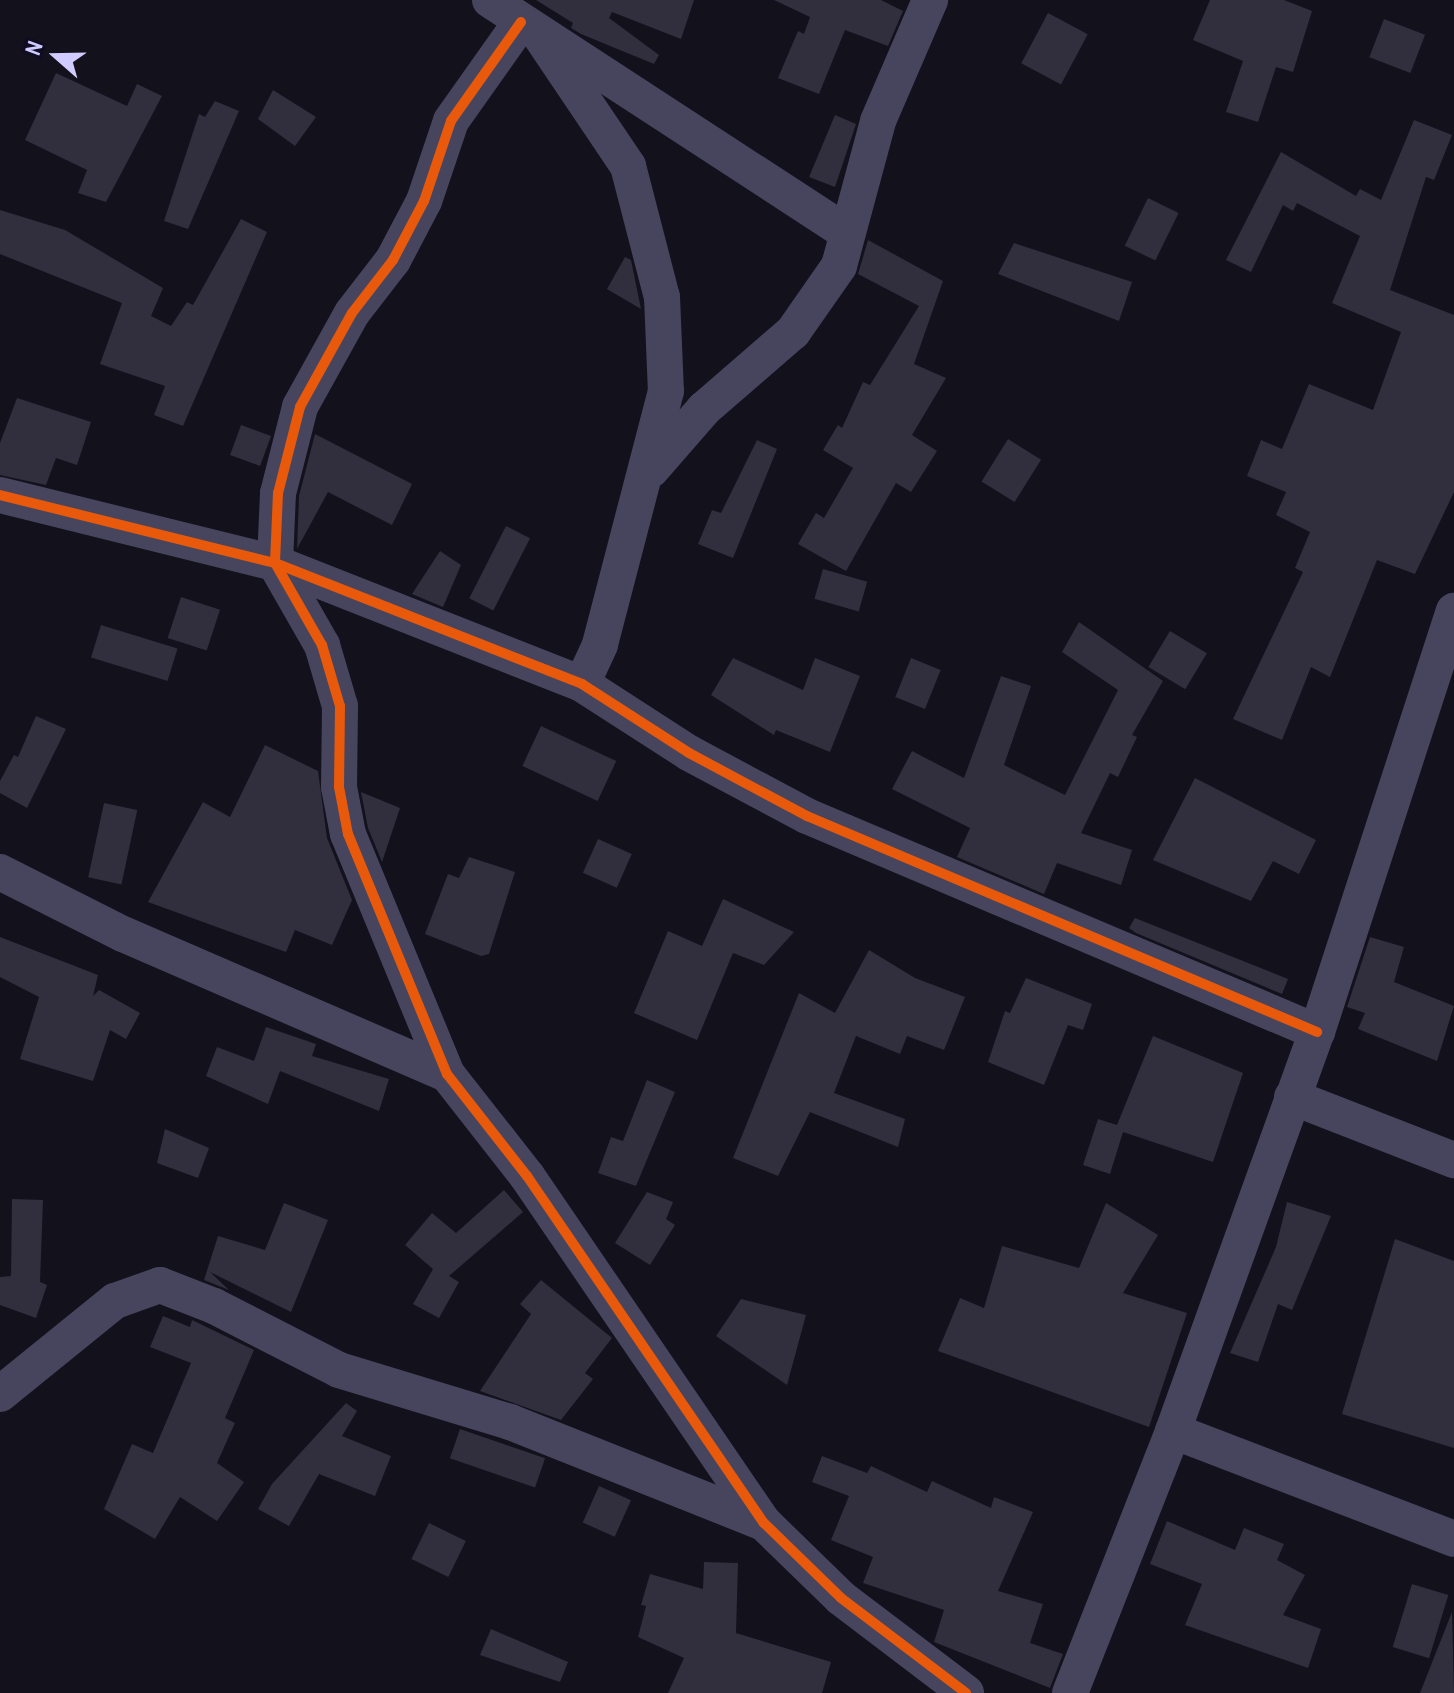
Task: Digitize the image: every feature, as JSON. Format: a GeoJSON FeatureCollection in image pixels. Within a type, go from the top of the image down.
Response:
{"type":"FeatureCollection","features":[{"type":"Feature","properties":{"kind":"street"},"geometry":{"type":"LineString","coordinates":[[490,0],[847,233]]}},
{"type":"Feature","properties":{"kind":"street"},"geometry":{"type":"LineString","coordinates":[[647,474],[704,409],[793,332],[839,266],[878,121],[930,0]]}},
{"type":"Feature","properties":{"kind":"street"},"geometry":{"type":"LineString","coordinates":[[531,29],[628,166],[662,297],[666,391],[647,474],[618,564],[600,645],[582,684]]}},
{"type":"Feature","properties":{"kind":"street"},"geometry":{"type":"LineString","coordinates":[[531,29],[451,121],[424,201],[393,260],[352,313],[300,407],[278,493],[275,563],[322,645],[340,706],[339,787],[348,834],[447,1074],[527,1176],[764,1523],[841,1598],[966,1693]]}},
{"type":"Feature","properties":{"kind":"street"},"geometry":{"type":"LineString","coordinates":[[0,495],[275,563],[582,684],[689,753],[807,816],[1317,1032]]}},
{"type":"Feature","properties":{"kind":"street"},"geometry":{"type":"LineString","coordinates":[[1070,1693],[1173,1431],[1317,1032],[1454,611]]}},
{"type":"Feature","properties":{"kind":"street"},"geometry":{"type":"LineString","coordinates":[[0,872],[123,934],[447,1074]]}},
{"type":"Feature","properties":{"kind":"street"},"geometry":{"type":"LineString","coordinates":[[1292,1097],[1454,1160]]}},
{"type":"Feature","properties":{"kind":"street"},"geometry":{"type":"LineString","coordinates":[[0,1394],[115,1301],[160,1285],[214,1306],[339,1370],[510,1422],[764,1523]]}},
{"type":"Feature","properties":{"kind":"street"},"geometry":{"type":"LineString","coordinates":[[1173,1431],[1454,1539]]}},
{"type":"Feature","properties":{"kind":"building"},"geometry":{"type":"Polygon","coordinates":[[[536,0],[694,0],[681,39],[612,12],[609,18],[659,55],[654,64],[581,34],[571,28],[573,23],[536,0]]]}},
{"type":"Feature","properties":{"kind":"building"},"geometry":{"type":"Polygon","coordinates":[[[774,0],[881,0],[903,11],[888,46],[845,30],[819,94],[778,78],[798,31],[804,34],[810,17],[774,0]]]}},
{"type":"Feature","properties":{"kind":"building"},"geometry":{"type":"Polygon","coordinates":[[[1210,0],[1284,0],[1312,11],[1293,72],[1276,67],[1258,122],[1226,112],[1243,61],[1193,40],[1210,0]]]}},
{"type":"Feature","properties":{"kind":"building"},"geometry":{"type":"Polygon","coordinates":[[[1048,13],[1088,34],[1061,84],[1021,63],[1048,13]]]}},
{"type":"Feature","properties":{"kind":"building"},"geometry":{"type":"Polygon","coordinates":[[[1384,19],[1425,35],[1410,73],[1369,57],[1384,19]]]}},
{"type":"Feature","properties":{"kind":"building"},"geometry":{"type":"Polygon","coordinates":[[[56,73],[127,106],[137,84],[162,96],[106,202],[78,193],[87,170],[25,140],[56,73]]]}},
{"type":"Feature","properties":{"kind":"building"},"geometry":{"type":"Polygon","coordinates":[[[273,90],[316,117],[295,146],[258,119],[273,90]]]}},
{"type":"Feature","properties":{"kind":"building"},"geometry":{"type":"Polygon","coordinates":[[[215,101],[239,111],[188,229],[164,221],[199,114],[205,117],[215,101]]]}},
{"type":"Feature","properties":{"kind":"building"},"geometry":{"type":"Polygon","coordinates":[[[835,115],[856,124],[835,187],[809,177],[835,115]]]}},
{"type":"Feature","properties":{"kind":"building"},"geometry":{"type":"Polygon","coordinates":[[[1414,120],[1452,135],[1434,180],[1426,177],[1390,290],[1454,315],[1454,492],[1415,574],[1377,560],[1330,677],[1311,667],[1282,740],[1233,719],[1303,572],[1295,568],[1310,532],[1276,515],[1286,492],[1247,476],[1261,440],[1282,449],[1309,384],[1373,410],[1401,332],[1332,303],[1360,236],[1297,203],[1293,211],[1283,205],[1251,272],[1226,260],[1281,152],[1356,196],[1360,189],[1381,200],[1414,120]]]}},
{"type":"Feature","properties":{"kind":"building"},"geometry":{"type":"Polygon","coordinates":[[[1148,198],[1179,213],[1155,261],[1125,246],[1148,198]]]}},
{"type":"Feature","properties":{"kind":"building"},"geometry":{"type":"Polygon","coordinates":[[[0,210],[65,230],[163,288],[151,316],[171,326],[187,302],[193,305],[241,219],[267,232],[183,426],[154,415],[165,386],[100,364],[122,303],[0,254],[0,210]]]}},
{"type":"Feature","properties":{"kind":"building"},"geometry":{"type":"Polygon","coordinates":[[[868,240],[943,281],[914,364],[946,378],[912,435],[937,451],[911,492],[896,483],[846,571],[798,544],[816,513],[824,518],[853,468],[823,450],[838,425],[842,428],[863,382],[870,385],[919,306],[858,274],[868,240]]]}},
{"type":"Feature","properties":{"kind":"building"},"geometry":{"type":"Polygon","coordinates":[[[1014,243],[1132,282],[1119,321],[998,274],[1014,243]]]}},
{"type":"Feature","properties":{"kind":"building"},"geometry":{"type":"Polygon","coordinates":[[[625,257],[631,260],[641,309],[607,289],[625,257]]]}},
{"type":"Feature","properties":{"kind":"building"},"geometry":{"type":"Polygon","coordinates":[[[17,398],[91,422],[77,465],[56,458],[46,485],[0,475],[0,443],[17,398]]]}},
{"type":"Feature","properties":{"kind":"building"},"geometry":{"type":"Polygon","coordinates":[[[241,425],[271,436],[260,466],[230,455],[241,425]]]}},
{"type":"Feature","properties":{"kind":"building"},"geometry":{"type":"Polygon","coordinates":[[[315,434],[412,484],[392,525],[328,492],[297,549],[299,496],[315,434]]]}},
{"type":"Feature","properties":{"kind":"building"},"geometry":{"type":"Polygon","coordinates":[[[1008,439],[1041,460],[1015,502],[982,481],[1008,439]]]}},
{"type":"Feature","properties":{"kind":"building"},"geometry":{"type":"Polygon","coordinates":[[[757,440],[777,449],[733,558],[698,544],[712,510],[721,513],[757,440]]]}},
{"type":"Feature","properties":{"kind":"building"},"geometry":{"type":"Polygon","coordinates":[[[506,526],[530,538],[493,610],[469,598],[506,526]]]}},
{"type":"Feature","properties":{"kind":"building"},"geometry":{"type":"Polygon","coordinates":[[[440,551],[461,565],[443,607],[412,594],[440,551]]]}},
{"type":"Feature","properties":{"kind":"building"},"geometry":{"type":"Polygon","coordinates":[[[823,569],[867,582],[859,611],[814,599],[823,569]]]}},
{"type":"Feature","properties":{"kind":"building"},"geometry":{"type":"Polygon","coordinates":[[[181,597],[220,610],[207,651],[168,638],[181,597]]]}},
{"type":"Feature","properties":{"kind":"building"},"geometry":{"type":"Polygon","coordinates":[[[1079,622],[1163,681],[1132,735],[1137,737],[1118,777],[1110,773],[1081,833],[1132,850],[1121,885],[1057,863],[1044,894],[957,857],[970,828],[892,789],[912,751],[964,778],[1001,676],[1031,686],[1004,765],[1065,795],[1118,690],[1062,652],[1079,622]]]}},
{"type":"Feature","properties":{"kind":"building"},"geometry":{"type":"Polygon","coordinates":[[[101,625],[178,648],[168,681],[91,658],[101,625]]]}},
{"type":"Feature","properties":{"kind":"building"},"geometry":{"type":"Polygon","coordinates":[[[1170,631],[1207,653],[1185,689],[1148,667],[1170,631]]]}},
{"type":"Feature","properties":{"kind":"building"},"geometry":{"type":"Polygon","coordinates":[[[733,658],[803,690],[815,658],[860,676],[830,752],[776,730],[774,735],[711,695],[733,658]]]}},
{"type":"Feature","properties":{"kind":"building"},"geometry":{"type":"Polygon","coordinates":[[[911,658],[941,670],[925,709],[895,697],[911,658]]]}},
{"type":"Feature","properties":{"kind":"building"},"geometry":{"type":"Polygon","coordinates":[[[36,716],[66,729],[27,808],[0,793],[0,781],[14,755],[18,757],[36,716]]]}},
{"type":"Feature","properties":{"kind":"building"},"geometry":{"type":"Polygon","coordinates":[[[541,726],[616,761],[598,801],[522,766],[541,726]]]}},
{"type":"Feature","properties":{"kind":"building"},"geometry":{"type":"Polygon","coordinates":[[[265,745],[318,771],[327,838],[352,900],[332,945],[295,930],[286,952],[148,902],[203,802],[230,817],[265,745]]]}},
{"type":"Feature","properties":{"kind":"building"},"geometry":{"type":"Polygon","coordinates":[[[1195,778],[1316,840],[1299,874],[1273,861],[1251,901],[1153,860],[1195,778]]]}},
{"type":"Feature","properties":{"kind":"building"},"geometry":{"type":"Polygon","coordinates":[[[361,792],[400,808],[382,862],[368,828],[361,792]]]}},
{"type":"Feature","properties":{"kind":"building"},"geometry":{"type":"Polygon","coordinates":[[[104,803],[137,810],[121,884],[88,877],[104,803]]]}},
{"type":"Feature","properties":{"kind":"building"},"geometry":{"type":"Polygon","coordinates":[[[598,839],[632,854],[617,888],[583,873],[598,839]]]}},
{"type":"Feature","properties":{"kind":"building"},"geometry":{"type":"Polygon","coordinates":[[[469,857],[515,872],[489,954],[481,956],[425,934],[448,874],[459,878],[469,857]]]}},
{"type":"Feature","properties":{"kind":"building"},"geometry":{"type":"Polygon","coordinates":[[[723,899],[794,932],[764,965],[733,953],[697,1040],[634,1013],[668,931],[702,946],[723,899]]]}},
{"type":"Feature","properties":{"kind":"building"},"geometry":{"type":"Polygon","coordinates":[[[1135,918],[1288,979],[1282,994],[1136,933],[1129,928],[1135,918]]]}},
{"type":"Feature","properties":{"kind":"building"},"geometry":{"type":"Polygon","coordinates":[[[0,937],[98,975],[93,996],[99,990],[140,1013],[126,1039],[110,1030],[93,1081],[20,1059],[39,997],[0,977],[0,937]]]}},
{"type":"Feature","properties":{"kind":"building"},"geometry":{"type":"Polygon","coordinates":[[[1370,937],[1404,947],[1394,982],[1454,1006],[1437,1061],[1358,1029],[1365,1013],[1347,1007],[1370,937]]]}},
{"type":"Feature","properties":{"kind":"building"},"geometry":{"type":"Polygon","coordinates":[[[869,950],[915,978],[965,997],[944,1050],[907,1036],[900,1054],[856,1036],[834,1093],[905,1119],[898,1147],[810,1112],[778,1176],[733,1158],[799,993],[835,1013],[869,950]]]}},
{"type":"Feature","properties":{"kind":"building"},"geometry":{"type":"Polygon","coordinates":[[[1026,978],[1092,1004],[1083,1030],[1068,1025],[1044,1085],[988,1062],[1005,1011],[1010,1013],[1026,978]]]}},
{"type":"Feature","properties":{"kind":"building"},"geometry":{"type":"Polygon","coordinates":[[[266,1027],[316,1044],[312,1056],[389,1079],[379,1111],[280,1071],[268,1104],[206,1076],[217,1047],[254,1061],[266,1027]]]}},
{"type":"Feature","properties":{"kind":"building"},"geometry":{"type":"Polygon","coordinates":[[[1153,1036],[1243,1073],[1213,1162],[1123,1132],[1110,1174],[1083,1165],[1098,1119],[1117,1125],[1153,1036]]]}},
{"type":"Feature","properties":{"kind":"building"},"geometry":{"type":"Polygon","coordinates":[[[647,1080],[675,1092],[636,1186],[598,1173],[611,1137],[623,1141],[647,1080]]]}},
{"type":"Feature","properties":{"kind":"building"},"geometry":{"type":"Polygon","coordinates":[[[165,1129],[209,1148],[198,1178],[157,1163],[165,1129]]]}},
{"type":"Feature","properties":{"kind":"building"},"geometry":{"type":"Polygon","coordinates":[[[504,1190],[523,1212],[449,1276],[459,1282],[439,1318],[413,1304],[433,1269],[405,1245],[432,1213],[456,1233],[504,1190]]]}},
{"type":"Feature","properties":{"kind":"building"},"geometry":{"type":"Polygon","coordinates":[[[647,1192],[673,1202],[666,1219],[675,1225],[650,1265],[615,1243],[647,1192]]]}},
{"type":"Feature","properties":{"kind":"building"},"geometry":{"type":"Polygon","coordinates":[[[12,1199],[43,1200],[40,1282],[47,1285],[36,1318],[0,1305],[0,1277],[11,1276],[12,1199]]]}},
{"type":"Feature","properties":{"kind":"building"},"geometry":{"type":"Polygon","coordinates":[[[1287,1202],[1331,1216],[1292,1310],[1278,1304],[1258,1362],[1230,1353],[1276,1247],[1287,1202]]]}},
{"type":"Feature","properties":{"kind":"building"},"geometry":{"type":"Polygon","coordinates":[[[284,1203],[328,1220],[291,1312],[210,1272],[229,1290],[204,1280],[218,1236],[265,1250],[284,1203]]]}},
{"type":"Feature","properties":{"kind":"building"},"geometry":{"type":"Polygon","coordinates":[[[1106,1203],[1158,1235],[1123,1293],[1187,1313],[1149,1427],[938,1351],[960,1298],[984,1308],[1002,1246],[1079,1268],[1106,1203]]]}},
{"type":"Feature","properties":{"kind":"building"},"geometry":{"type":"Polygon","coordinates":[[[1395,1239],[1454,1261],[1454,1448],[1342,1414],[1395,1239]]]}},
{"type":"Feature","properties":{"kind":"building"},"geometry":{"type":"Polygon","coordinates":[[[541,1280],[612,1338],[585,1373],[593,1379],[561,1420],[480,1391],[531,1314],[520,1304],[541,1280]]]}},
{"type":"Feature","properties":{"kind":"building"},"geometry":{"type":"Polygon","coordinates":[[[741,1299],[806,1315],[787,1385],[716,1336],[741,1299]]]}},
{"type":"Feature","properties":{"kind":"building"},"geometry":{"type":"Polygon","coordinates":[[[163,1316],[190,1327],[192,1320],[254,1350],[225,1418],[235,1423],[217,1463],[244,1482],[217,1521],[180,1497],[155,1539],[104,1509],[132,1444],[153,1453],[191,1363],[150,1347],[163,1316]]]}},
{"type":"Feature","properties":{"kind":"building"},"geometry":{"type":"Polygon","coordinates":[[[346,1403],[357,1411],[342,1436],[391,1456],[375,1496],[319,1474],[289,1526],[258,1509],[272,1484],[346,1403]]]}},
{"type":"Feature","properties":{"kind":"building"},"geometry":{"type":"Polygon","coordinates":[[[460,1429],[545,1458],[535,1488],[450,1458],[460,1429]]]}},
{"type":"Feature","properties":{"kind":"building"},"geometry":{"type":"Polygon","coordinates":[[[822,1456],[867,1473],[871,1466],[927,1492],[932,1481],[991,1508],[994,1497],[1033,1512],[998,1591],[1043,1604],[1030,1643],[1063,1654],[1050,1688],[934,1642],[944,1610],[863,1583],[873,1557],[831,1540],[849,1496],[812,1482],[822,1456]]]}},
{"type":"Feature","properties":{"kind":"building"},"geometry":{"type":"Polygon","coordinates":[[[599,1486],[631,1500],[615,1537],[583,1523],[599,1486]]]}},
{"type":"Feature","properties":{"kind":"building"},"geometry":{"type":"Polygon","coordinates":[[[1167,1521],[1235,1550],[1244,1528],[1284,1544],[1277,1560],[1305,1575],[1283,1615],[1321,1629],[1308,1668],[1185,1625],[1202,1584],[1150,1564],[1167,1521]]]}},
{"type":"Feature","properties":{"kind":"building"},"geometry":{"type":"Polygon","coordinates":[[[429,1523],[466,1541],[448,1577],[411,1559],[429,1523]]]}},
{"type":"Feature","properties":{"kind":"building"},"geometry":{"type":"Polygon","coordinates":[[[704,1562],[738,1563],[736,1633],[831,1662],[822,1693],[668,1693],[684,1658],[638,1637],[646,1606],[641,1605],[650,1574],[703,1589],[704,1562]]]}},
{"type":"Feature","properties":{"kind":"building"},"geometry":{"type":"Polygon","coordinates":[[[1412,1584],[1448,1595],[1429,1658],[1393,1647],[1412,1584]]]}},
{"type":"Feature","properties":{"kind":"building"},"geometry":{"type":"Polygon","coordinates":[[[1452,1612],[1454,1693],[1420,1693],[1452,1612]]]}},
{"type":"Feature","properties":{"kind":"building"},"geometry":{"type":"Polygon","coordinates":[[[491,1629],[568,1662],[560,1682],[480,1655],[491,1629]]]}},
{"type":"Feature","properties":{"kind":"cycle path"},"geometry":{"type":"LineString","coordinates":[[521,22],[451,121],[424,201],[393,260],[352,313],[300,407],[278,493],[275,563],[322,645],[340,706],[339,787],[348,834],[447,1074],[527,1176],[764,1523],[841,1598],[966,1693]]}},
{"type":"Feature","properties":{"kind":"cycle path"},"geometry":{"type":"LineString","coordinates":[[0,495],[275,563],[582,684],[689,753],[807,816],[1317,1032]]}}]}
